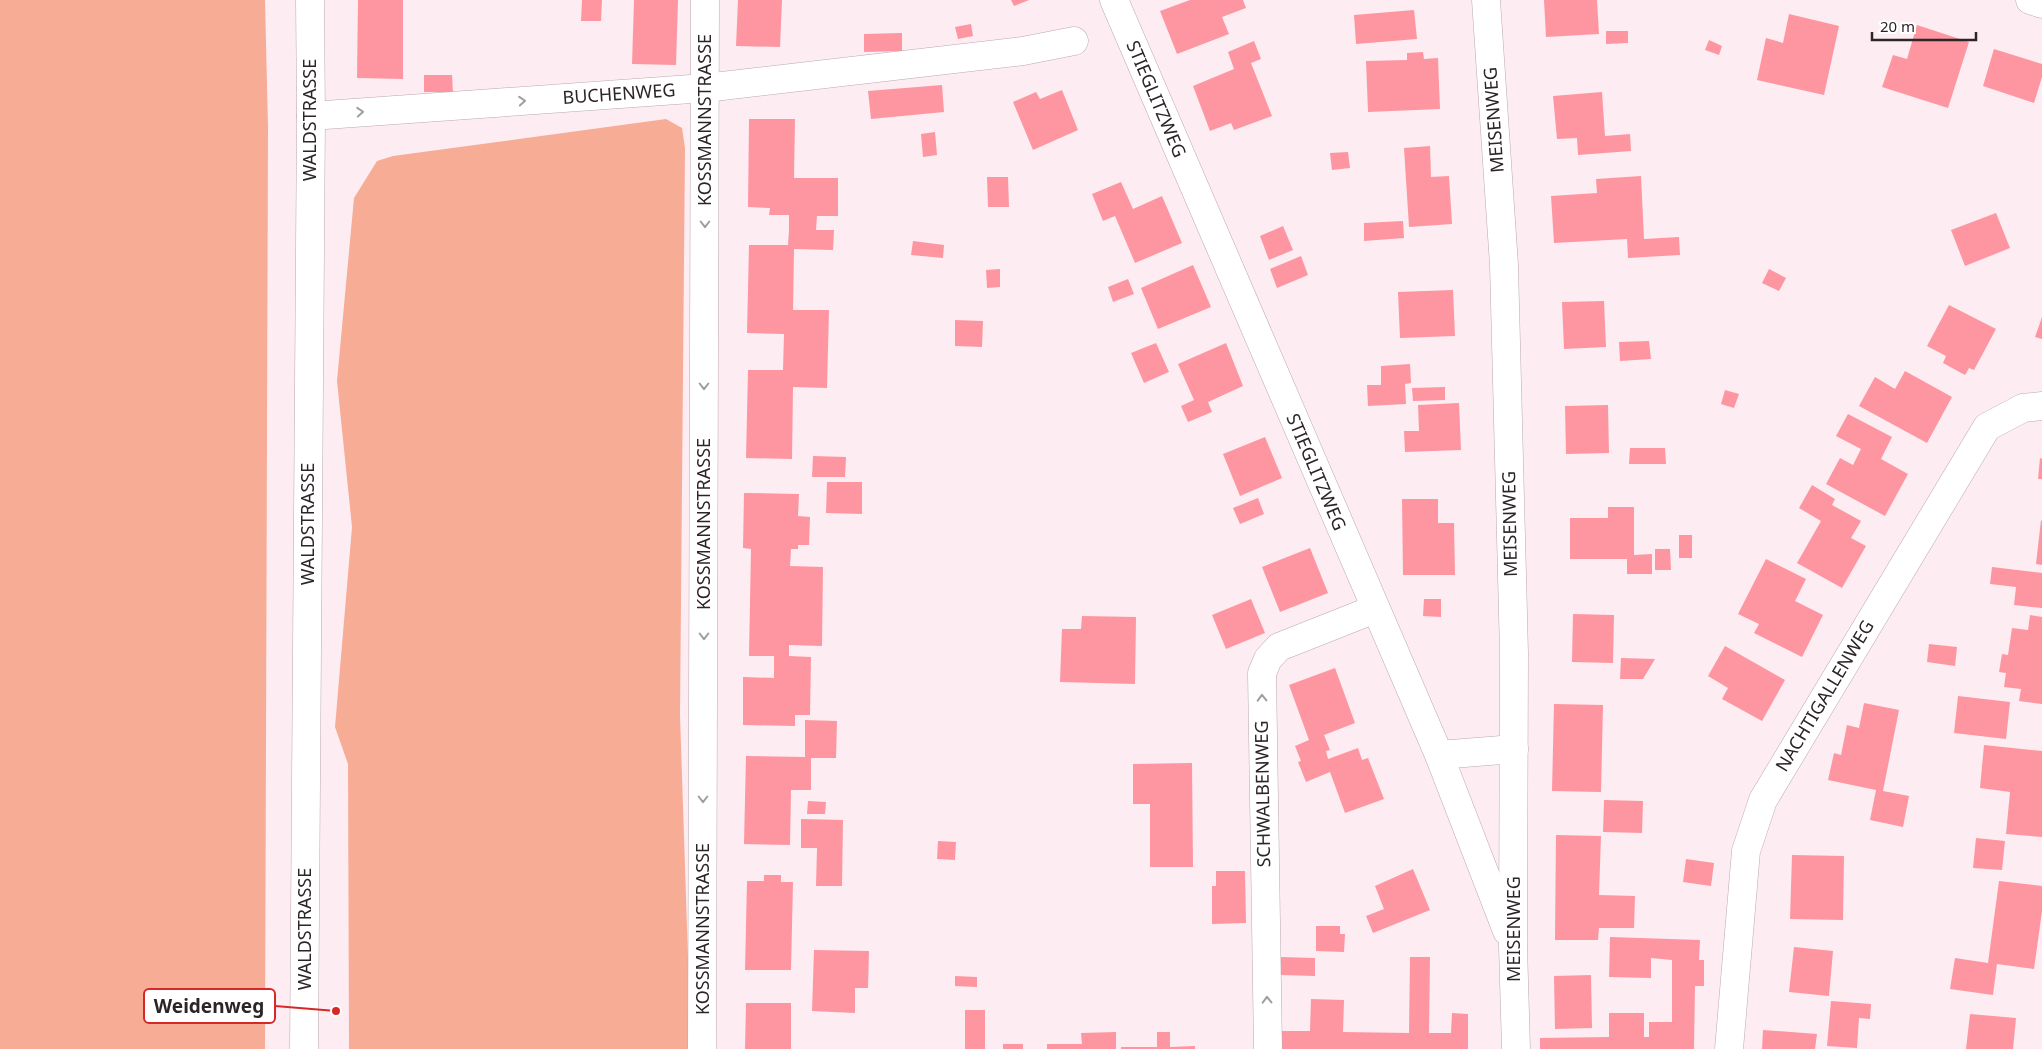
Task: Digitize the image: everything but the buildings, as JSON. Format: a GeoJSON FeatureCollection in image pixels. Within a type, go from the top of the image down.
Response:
{"type":"FeatureCollection","features":[{"type":"Feature","properties":{"kind":"street","name":"WALDSTRASSE"},"geometry":{"type":"LineString","coordinates":[[304,1049],[311,116],[310,0]]}},
{"type":"Feature","properties":{"kind":"street","name":"KOSSMANNSTRASSE"},"geometry":{"type":"LineString","coordinates":[[702,1049],[705,0]]}},
{"type":"Feature","properties":{"kind":"street","name":"STIEGLITZWEG"},"geometry":{"type":"LineString","coordinates":[[1114,0],[1439,755],[1513,946]]}},
{"type":"Feature","properties":{"kind":"street","name":"MEISENWEG"},"geometry":{"type":"LineString","coordinates":[[1486,0],[1504,265],[1514,749],[1513,946],[1516,1049]]}},
{"type":"Feature","properties":{"kind":"street"},"geometry":{"type":"LineString","coordinates":[[2030,0],[2042,4]]}},
{"type":"Feature","properties":{"kind":"street","name":"BUCHENWEG"},"geometry":{"type":"LineString","coordinates":[[311,116],[705,88],[1023,51],[1074,41]]}},
{"type":"Feature","properties":{"kind":"street","name":"NACHTIGALLENWEG"},"geometry":{"type":"LineString","coordinates":[[1730,1049],[1746,851],[1763,800],[1987,427],[2023,408],[2042,406]]}},
{"type":"Feature","properties":{"kind":"street","name":"SCHWALBENWEG"},"geometry":{"type":"LineString","coordinates":[[1268,1049],[1262,673],[1268,659],[1279,647],[1375,609]]}},
{"type":"Feature","properties":{"kind":"street"},"geometry":{"type":"LineString","coordinates":[[1439,755],[1514,749]]}},
{"type":"Feature","properties":{"kind":"shaded area"},"geometry":{"type":"Polygon","coordinates":[[[0,0],[265,0],[268,128],[265,1049],[0,1049],[0,0]]]}},
{"type":"Feature","properties":{"kind":"shaded area"},"geometry":{"type":"Polygon","coordinates":[[[666,119],[682,128],[685,148],[680,715],[691,1049],[349,1049],[348,764],[335,727],[352,527],[337,381],[354,198],[377,161],[393,156],[666,119]]]}},
{"type":"Feature","properties":{"kind":"place","name":"Weidenweg"},"geometry":{"type":"Point","coordinates":[336,1011]}}]}
